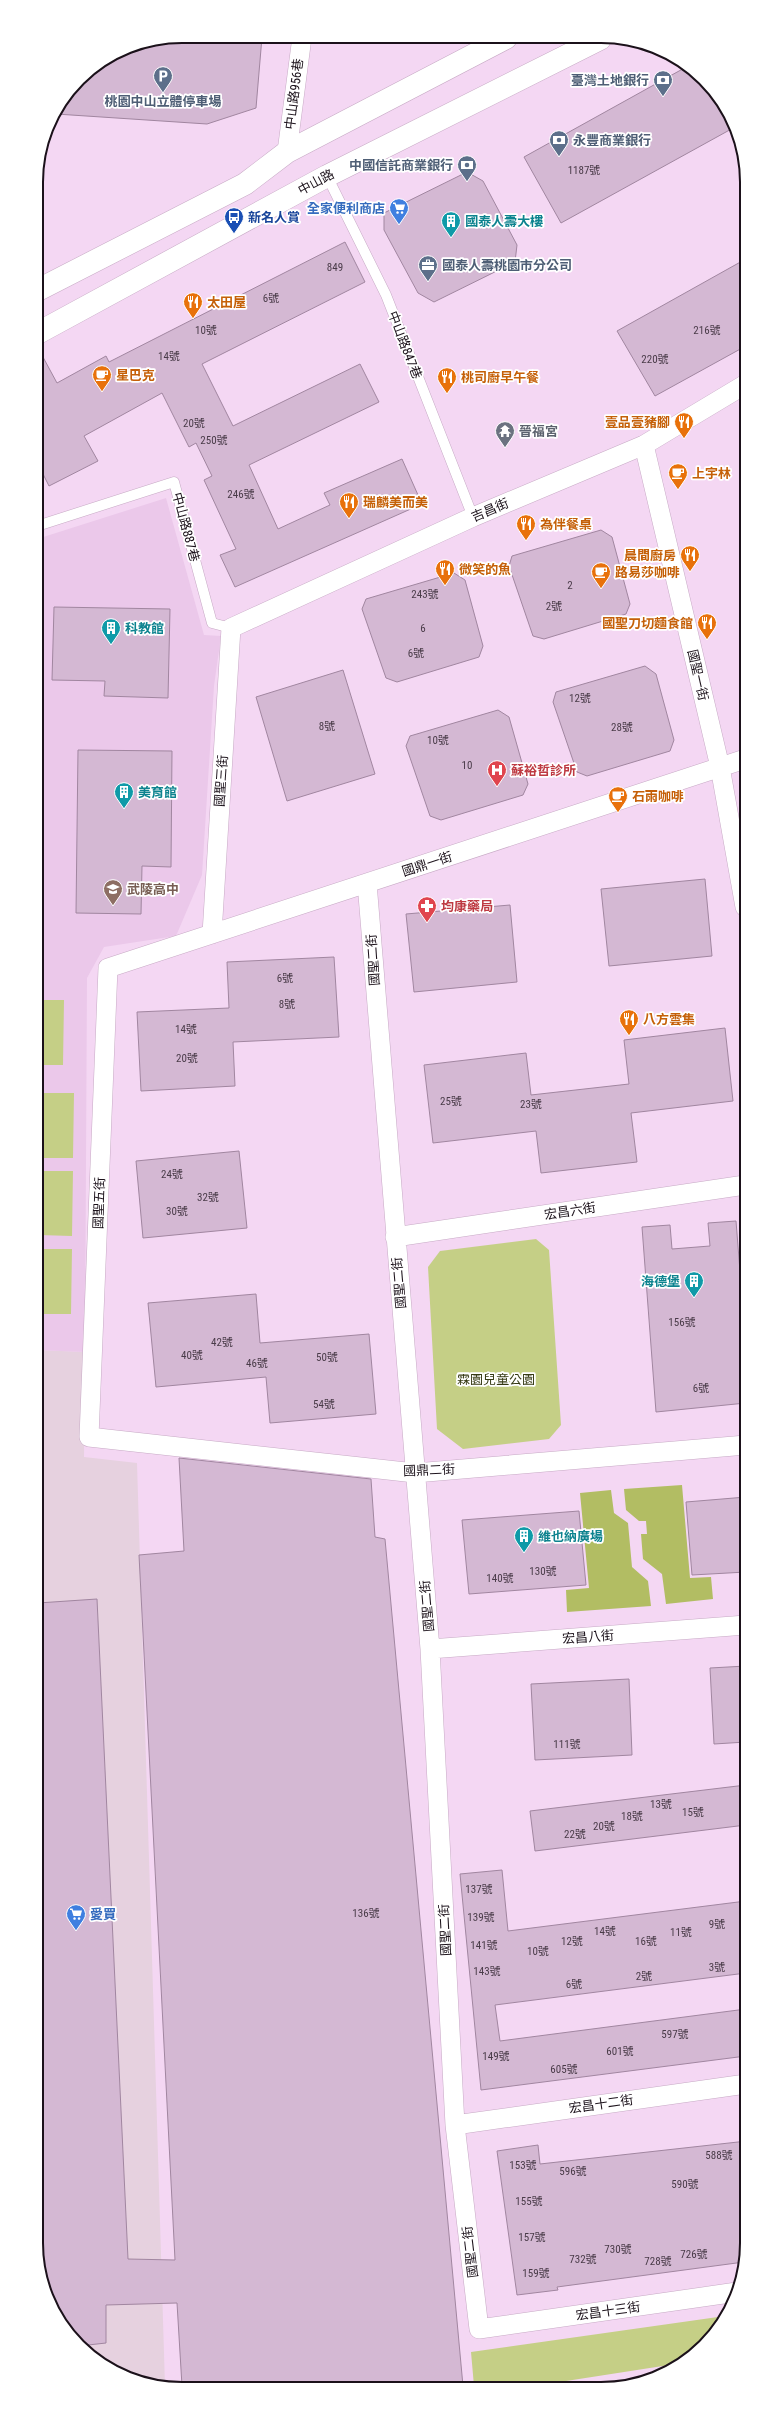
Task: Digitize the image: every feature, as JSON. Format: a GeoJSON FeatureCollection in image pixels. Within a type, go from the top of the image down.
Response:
{"type":"FeatureCollection","features":[{"type":"Feature","properties":{"kind":"main road"},"geometry":{"type":"LineString","coordinates":[[43,287],[245,184],[287,152],[496,43]]}},
{"type":"Feature","properties":{"kind":"main road","name":"中山路"},"geometry":{"type":"LineString","coordinates":[[43,330],[326,176],[592,43]]}},
{"type":"Feature","properties":{"kind":"street","name":"中山路956巷"},"geometry":{"type":"LineString","coordinates":[[287,152],[301,43]]}},
{"type":"Feature","properties":{"kind":"street","name":"吉昌街"},"geometry":{"type":"LineString","coordinates":[[230,628],[472,517],[644,444],[740,387]]}},
{"type":"Feature","properties":{"kind":"street","name":"國聖一街"},"geometry":{"type":"LineString","coordinates":[[644,444],[720,767],[740,879]]}},
{"type":"Feature","properties":{"kind":"street","name":"國聖三街"},"geometry":{"type":"LineString","coordinates":[[212,934],[230,628]]}},
{"type":"Feature","properties":{"kind":"street","name":"國鼎一街"},"geometry":{"type":"LineString","coordinates":[[108,968],[740,761]]}},
{"type":"Feature","properties":{"kind":"street","name":"國聖二街"},"geometry":{"type":"LineString","coordinates":[[367,883],[430,1649],[455,2125],[479,2329]]}},
{"type":"Feature","properties":{"kind":"street","name":"國聖五街"},"geometry":{"type":"LineString","coordinates":[[89,1437],[108,968]]}},
{"type":"Feature","properties":{"kind":"street","name":"宏昌六街"},"geometry":{"type":"LineString","coordinates":[[395,1237],[740,1186]]}},
{"type":"Feature","properties":{"kind":"street","name":"國鼎二街"},"geometry":{"type":"LineString","coordinates":[[89,1437],[415,1473],[740,1446]]}},
{"type":"Feature","properties":{"kind":"street","name":"宏昌八街"},"geometry":{"type":"LineString","coordinates":[[430,1649],[740,1624]]}},
{"type":"Feature","properties":{"kind":"street","name":"宏昌十二街"},"geometry":{"type":"LineString","coordinates":[[455,2125],[740,2085]]}},
{"type":"Feature","properties":{"kind":"street","name":"宏昌十三街"},"geometry":{"type":"LineString","coordinates":[[479,2329],[730,2293]]}},
{"type":"Feature","properties":{"kind":"lane","name":"中山路847巷"},"geometry":{"type":"LineString","coordinates":[[326,176],[386,295],[472,517]]}},
{"type":"Feature","properties":{"kind":"lane","name":"中山路887巷"},"geometry":{"type":"LineString","coordinates":[[43,524],[174,482],[212,623],[230,628]]}},
{"type":"Feature","properties":{"kind":"shaded area","name":"武陵高中"},"geometry":{"type":"Polygon","coordinates":[[[166,498],[204,635],[221,636],[214,686],[202,875],[176,936],[104,947],[87,978],[85,1352],[43,1350],[43,537],[166,498]]]}},
{"type":"Feature","properties":{"kind":"shaded area"},"geometry":{"type":"Polygon","coordinates":[[[43,1350],[85,1352],[84,1457],[137,1463],[165,2381],[138,2375],[121,2368],[98,2353],[84,2341],[66,2320],[57,2304],[50,2287],[44,2261],[43,1350]]]}},
{"type":"Feature","properties":{"kind":"green space"},"geometry":{"type":"Polygon","coordinates":[[[43,1000],[64,1000],[63,1065],[43,1065],[43,1000]]]}},
{"type":"Feature","properties":{"kind":"green space"},"geometry":{"type":"Polygon","coordinates":[[[43,1093],[74,1093],[73,1158],[43,1158],[43,1093]]]}},
{"type":"Feature","properties":{"kind":"green space"},"geometry":{"type":"Polygon","coordinates":[[[43,1171],[73,1171],[72,1236],[43,1235],[43,1171]]]}},
{"type":"Feature","properties":{"kind":"green space","name":"霖園兒童公園"},"geometry":{"type":"Polygon","coordinates":[[[536,1239],[549,1250],[561,1425],[549,1439],[463,1449],[437,1429],[428,1267],[440,1251],[536,1239]]]}},
{"type":"Feature","properties":{"kind":"green space"},"geometry":{"type":"Polygon","coordinates":[[[43,1249],[72,1249],[71,1314],[43,1314],[43,1249]]]}},
{"type":"Feature","properties":{"kind":"green space"},"geometry":{"type":"Polygon","coordinates":[[[682,1485],[690,1578],[711,1577],[713,1599],[666,1604],[662,1574],[643,1559],[641,1534],[647,1534],[646,1521],[639,1521],[626,1510],[624,1489],[682,1485]]]}},
{"type":"Feature","properties":{"kind":"green space"},"geometry":{"type":"Polygon","coordinates":[[[611,1490],[614,1513],[628,1523],[632,1567],[648,1581],[651,1606],[567,1612],[566,1590],[589,1588],[580,1493],[611,1490]]]}},
{"type":"Feature","properties":{"kind":"green space"},"geometry":{"type":"Polygon","coordinates":[[[719,2317],[699,2341],[685,2353],[665,2366],[560,2382],[474,2382],[471,2352],[719,2317]]]}},
{"type":"Feature","properties":{"kind":"building","name":"桃園中山立體停車場"},"geometry":{"type":"Polygon","coordinates":[[[173,43],[261,43],[256,108],[207,124],[61,114],[72,98],[90,78],[105,66],[138,50],[173,43]]]}},
{"type":"Feature","properties":{"kind":"building"},"geometry":{"type":"Polygon","coordinates":[[[681,70],[699,84],[717,105],[730,130],[561,223],[524,157],[681,70]]]}},
{"type":"Feature","properties":{"kind":"building","name":"國泰人壽大樓"},"geometry":{"type":"Polygon","coordinates":[[[467,172],[483,181],[517,245],[515,262],[434,302],[418,293],[384,230],[384,213],[467,172]]]}},
{"type":"Feature","properties":{"kind":"building"},"geometry":{"type":"Polygon","coordinates":[[[345,242],[365,282],[202,364],[233,426],[360,364],[379,402],[249,465],[278,529],[330,505],[324,493],[402,459],[422,504],[235,587],[220,555],[236,549],[204,480],[212,476],[196,443],[189,447],[162,393],[84,436],[98,461],[49,486],[43,474],[43,357],[57,383],[106,356],[109,362],[345,242]]]}},
{"type":"Feature","properties":{"kind":"building"},"geometry":{"type":"Polygon","coordinates":[[[740,262],[740,349],[655,396],[617,331],[740,262]]]}},
{"type":"Feature","properties":{"kind":"building"},"geometry":{"type":"Polygon","coordinates":[[[601,530],[612,537],[630,604],[626,614],[544,639],[533,636],[509,566],[512,556],[601,530]]]}},
{"type":"Feature","properties":{"kind":"building"},"geometry":{"type":"Polygon","coordinates":[[[454,573],[465,580],[483,646],[479,657],[397,682],[386,678],[362,609],[366,599],[454,573]]]}},
{"type":"Feature","properties":{"kind":"building","name":"科教館"},"geometry":{"type":"Polygon","coordinates":[[[54,607],[170,609],[168,698],[104,696],[105,681],[52,680],[54,607]]]}},
{"type":"Feature","properties":{"kind":"building"},"geometry":{"type":"Polygon","coordinates":[[[645,666],[656,674],[674,740],[670,751],[587,776],[577,772],[553,702],[556,692],[645,666]]]}},
{"type":"Feature","properties":{"kind":"building"},"geometry":{"type":"Polygon","coordinates":[[[343,670],[375,774],[287,801],[256,697],[343,670]]]}},
{"type":"Feature","properties":{"kind":"building"},"geometry":{"type":"Polygon","coordinates":[[[498,710],[509,717],[528,784],[523,795],[441,820],[430,816],[406,746],[410,736],[498,710]]]}},
{"type":"Feature","properties":{"kind":"building","name":"美育館"},"geometry":{"type":"Polygon","coordinates":[[[78,750],[172,751],[171,867],[142,866],[141,914],[76,913],[78,750]]]}},
{"type":"Feature","properties":{"kind":"building"},"geometry":{"type":"Polygon","coordinates":[[[705,879],[712,956],[609,966],[601,889],[705,879]]]}},
{"type":"Feature","properties":{"kind":"building"},"geometry":{"type":"Polygon","coordinates":[[[510,905],[517,982],[414,992],[406,914],[510,905]]]}},
{"type":"Feature","properties":{"kind":"building"},"geometry":{"type":"Polygon","coordinates":[[[334,957],[339,1037],[233,1042],[235,1086],[141,1091],[137,1012],[229,1008],[227,962],[334,957]]]}},
{"type":"Feature","properties":{"kind":"building"},"geometry":{"type":"Polygon","coordinates":[[[725,1028],[733,1101],[631,1113],[637,1162],[541,1173],[536,1131],[433,1143],[424,1065],[526,1053],[531,1095],[629,1084],[624,1040],[725,1028]]]}},
{"type":"Feature","properties":{"kind":"building"},"geometry":{"type":"Polygon","coordinates":[[[239,1151],[247,1228],[143,1238],[136,1161],[239,1151]]]}},
{"type":"Feature","properties":{"kind":"building","name":"海德堡"},"geometry":{"type":"Polygon","coordinates":[[[736,1221],[740,1271],[740,1404],[656,1412],[642,1227],[670,1225],[672,1249],[710,1246],[708,1223],[736,1221]]]}},
{"type":"Feature","properties":{"kind":"building"},"geometry":{"type":"Polygon","coordinates":[[[256,1294],[260,1343],[369,1334],[376,1414],[270,1423],[266,1377],[156,1387],[148,1303],[256,1294]]]}},
{"type":"Feature","properties":{"kind":"building"},"geometry":{"type":"Polygon","coordinates":[[[179,1458],[371,1479],[375,1537],[385,1539],[463,2382],[182,2382],[177,2303],[106,2305],[106,2343],[89,2345],[66,2320],[50,2287],[44,2261],[43,2243],[43,1603],[97,1599],[128,2259],[175,2260],[139,1555],[184,1551],[179,1458]]]}},
{"type":"Feature","properties":{"kind":"building"},"geometry":{"type":"Polygon","coordinates":[[[740,1498],[740,1572],[692,1575],[686,1502],[740,1498]]]}},
{"type":"Feature","properties":{"kind":"building","name":"維也納廣場"},"geometry":{"type":"Polygon","coordinates":[[[579,1511],[586,1585],[469,1594],[462,1520],[579,1511]]]}},
{"type":"Feature","properties":{"kind":"building"},"geometry":{"type":"Polygon","coordinates":[[[740,1666],[740,1742],[714,1744],[710,1668],[740,1666]]]}},
{"type":"Feature","properties":{"kind":"building"},"geometry":{"type":"Polygon","coordinates":[[[629,1679],[632,1755],[535,1760],[531,1684],[629,1679]]]}},
{"type":"Feature","properties":{"kind":"building"},"geometry":{"type":"Polygon","coordinates":[[[740,1786],[740,1826],[535,1851],[530,1811],[740,1786]]]}},
{"type":"Feature","properties":{"kind":"building"},"geometry":{"type":"Polygon","coordinates":[[[502,1870],[508,1931],[740,1902],[740,1974],[495,2005],[500,2041],[740,2010],[740,2057],[481,2090],[460,1874],[502,1870]]]}},
{"type":"Feature","properties":{"kind":"building"},"geometry":{"type":"Polygon","coordinates":[[[740,2142],[740,2252],[739,2263],[557,2287],[558,2290],[517,2295],[497,2151],[538,2145],[540,2164],[740,2142]]]}},
{"type":"Feature","properties":{"kind":"place","name":"桃園中山立體停車場"},"geometry":{"type":"Point","coordinates":[163,93]}},
{"type":"Feature","properties":{"kind":"place","name":"臺灣土地銀行"},"geometry":{"type":"Point","coordinates":[663,97]}},
{"type":"Feature","properties":{"kind":"place","name":"永豐商業銀行"},"geometry":{"type":"Point","coordinates":[559,157]}},
{"type":"Feature","properties":{"kind":"place","name":"中國信託商業銀行"},"geometry":{"type":"Point","coordinates":[467,182]}},
{"type":"Feature","properties":{"kind":"place","name":"全家便利商店"},"geometry":{"type":"Point","coordinates":[399,225]}},
{"type":"Feature","properties":{"kind":"place","name":"新名人賞"},"geometry":{"type":"Point","coordinates":[234,234]}},
{"type":"Feature","properties":{"kind":"place","name":"國泰人壽大樓"},"geometry":{"type":"Point","coordinates":[451,238]}},
{"type":"Feature","properties":{"kind":"place","name":"國泰人壽桃園市分公司"},"geometry":{"type":"Point","coordinates":[428,282]}},
{"type":"Feature","properties":{"kind":"place","name":"太田屋"},"geometry":{"type":"Point","coordinates":[193,319]}},
{"type":"Feature","properties":{"kind":"place","name":"星巴克"},"geometry":{"type":"Point","coordinates":[102,392]}},
{"type":"Feature","properties":{"kind":"place","name":"桃司廚早午餐"},"geometry":{"type":"Point","coordinates":[447,394]}},
{"type":"Feature","properties":{"kind":"place","name":"壹品壹豬腳"},"geometry":{"type":"Point","coordinates":[684,439]}},
{"type":"Feature","properties":{"kind":"place","name":"晉福宮"},"geometry":{"type":"Point","coordinates":[505,448]}},
{"type":"Feature","properties":{"kind":"place","name":"上宇林"},"geometry":{"type":"Point","coordinates":[678,490]}},
{"type":"Feature","properties":{"kind":"place","name":"瑞麟美而美"},"geometry":{"type":"Point","coordinates":[349,519]}},
{"type":"Feature","properties":{"kind":"place","name":"為伴餐桌"},"geometry":{"type":"Point","coordinates":[526,541]}},
{"type":"Feature","properties":{"kind":"place","name":"晨間廚房"},"geometry":{"type":"Point","coordinates":[690,572]}},
{"type":"Feature","properties":{"kind":"place","name":"微笑的魚"},"geometry":{"type":"Point","coordinates":[445,586]}},
{"type":"Feature","properties":{"kind":"place","name":"路易莎咖啡"},"geometry":{"type":"Point","coordinates":[601,589]}},
{"type":"Feature","properties":{"kind":"place","name":"國聖刀切麵食館"},"geometry":{"type":"Point","coordinates":[707,640]}},
{"type":"Feature","properties":{"kind":"place","name":"科教館"},"geometry":{"type":"Point","coordinates":[111,645]}},
{"type":"Feature","properties":{"kind":"place","name":"蘇裕哲診所"},"geometry":{"type":"Point","coordinates":[497,787]}},
{"type":"Feature","properties":{"kind":"place","name":"美育館"},"geometry":{"type":"Point","coordinates":[124,809]}},
{"type":"Feature","properties":{"kind":"place","name":"石雨咖啡"},"geometry":{"type":"Point","coordinates":[618,813]}},
{"type":"Feature","properties":{"kind":"place","name":"武陵高中"},"geometry":{"type":"Point","coordinates":[113,906]}},
{"type":"Feature","properties":{"kind":"place","name":"均康藥局"},"geometry":{"type":"Point","coordinates":[427,923]}},
{"type":"Feature","properties":{"kind":"place","name":"八方雲集"},"geometry":{"type":"Point","coordinates":[629,1036]}},
{"type":"Feature","properties":{"kind":"place","name":"海德堡"},"geometry":{"type":"Point","coordinates":[694,1298]}},
{"type":"Feature","properties":{"kind":"place","name":"維也納廣場"},"geometry":{"type":"Point","coordinates":[524,1553]}},
{"type":"Feature","properties":{"kind":"place","name":"愛買"},"geometry":{"type":"Point","coordinates":[76,1931]}}]}
